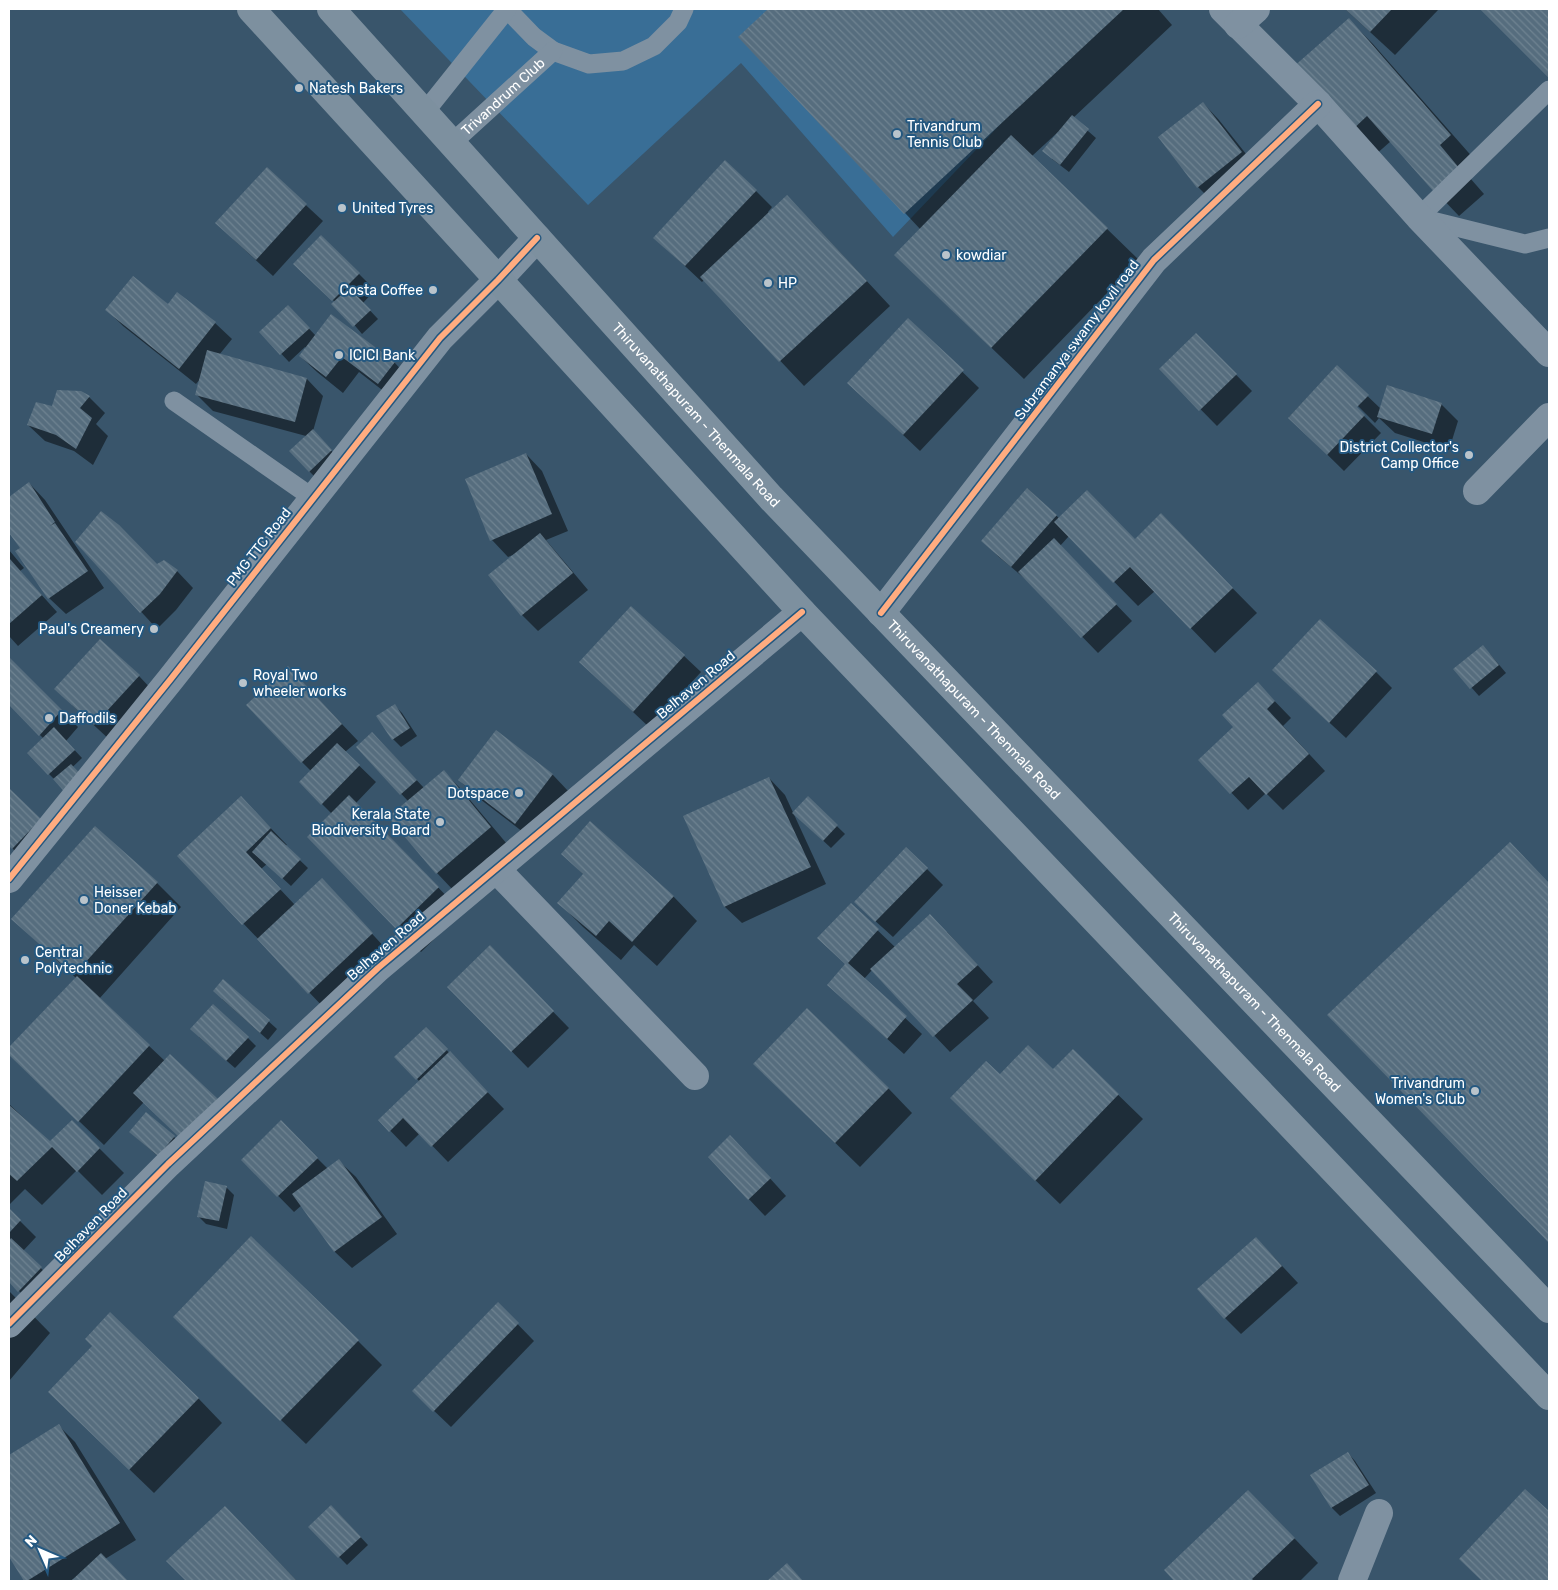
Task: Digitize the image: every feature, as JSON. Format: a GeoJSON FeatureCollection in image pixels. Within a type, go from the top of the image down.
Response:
{"type":"FeatureCollection","features":[{"type":"Feature","properties":{"kind":"main road"},"geometry":{"type":"LineString","coordinates":[[251,9],[802,612],[1549,1396]]}},
{"type":"Feature","properties":{"kind":"main road","name":"Thiruvanathapuram - Thenmala Road"},"geometry":{"type":"LineString","coordinates":[[331,9],[771,498],[1549,1309]]}},
{"type":"Feature","properties":{"kind":"street"},"geometry":{"type":"LineString","coordinates":[[1239,14],[1419,217],[1549,353]]}},
{"type":"Feature","properties":{"kind":"street","name":"Subramanya swamy kovil road"},"geometry":{"type":"LineString","coordinates":[[881,613],[1154,260],[1318,104]]}},
{"type":"Feature","properties":{"kind":"street","name":"PMG TTC Road"},"geometry":{"type":"LineString","coordinates":[[9,879],[170,680],[440,338],[537,238]]}},
{"type":"Feature","properties":{"kind":"street"},"geometry":{"type":"LineString","coordinates":[[1477,491],[1549,418]]}},
{"type":"Feature","properties":{"kind":"street","name":"Belhaven Road"},"geometry":{"type":"LineString","coordinates":[[9,1324],[168,1164],[378,968],[802,612]]}},
{"type":"Feature","properties":{"kind":"street"},"geometry":{"type":"LineString","coordinates":[[496,869],[695,1076]]}},
{"type":"Feature","properties":{"kind":"street"},"geometry":{"type":"LineString","coordinates":[[1352,1581],[1378,1513]]}},
{"type":"Feature","properties":{"kind":"lane"},"geometry":{"type":"LineString","coordinates":[[424,113],[507,9],[534,37],[553,51],[589,64],[623,61],[654,46],[678,22],[684,9]]}},
{"type":"Feature","properties":{"kind":"lane","name":"Trivandrum Club"},"geometry":{"type":"LineString","coordinates":[[452,143],[553,51]]}},
{"type":"Feature","properties":{"kind":"lane"},"geometry":{"type":"LineString","coordinates":[[1419,217],[1549,90]]}},
{"type":"Feature","properties":{"kind":"lane"},"geometry":{"type":"LineString","coordinates":[[1419,217],[1525,244],[1549,238]]}},
{"type":"Feature","properties":{"kind":"lane"},"geometry":{"type":"LineString","coordinates":[[174,401],[313,498]]}},
{"type":"Feature","properties":{"kind":"shaded area","name":"Trivandrum Tennis Club"},"geometry":{"type":"Polygon","coordinates":[[[400,9],[1110,9],[893,237],[741,63],[588,205],[400,9]]]}},
{"type":"Feature","properties":{"kind":"building"},"geometry":{"type":"Polygon","coordinates":[[[768,9],[1124,9],[904,214],[738,37],[768,9]]]}},
{"type":"Feature","properties":{"kind":"building"},"geometry":{"type":"Polygon","coordinates":[[[1345,9],[1392,9],[1370,32],[1345,9]]]}},
{"type":"Feature","properties":{"kind":"building"},"geometry":{"type":"Polygon","coordinates":[[[1480,9],[1549,9],[1549,78],[1480,9]]]}},
{"type":"Feature","properties":{"kind":"building"},"geometry":{"type":"Polygon","coordinates":[[[1349,18],[1451,135],[1440,145],[1460,169],[1434,192],[1367,116],[1349,133],[1292,68],[1349,18]]]}},
{"type":"Feature","properties":{"kind":"building"},"geometry":{"type":"Polygon","coordinates":[[[1203,102],[1242,152],[1197,188],[1158,137],[1203,102]]]}},
{"type":"Feature","properties":{"kind":"building"},"geometry":{"type":"Polygon","coordinates":[[[1072,115],[1089,129],[1060,165],[1042,151],[1072,115]]]}},
{"type":"Feature","properties":{"kind":"building"},"geometry":{"type":"Polygon","coordinates":[[[1011,135],[1108,228],[991,348],[894,255],[1011,135]]]}},
{"type":"Feature","properties":{"kind":"building"},"geometry":{"type":"Polygon","coordinates":[[[725,160],[757,190],[685,266],[653,238],[725,160]]]}},
{"type":"Feature","properties":{"kind":"building"},"geometry":{"type":"Polygon","coordinates":[[[267,167],[307,204],[256,260],[215,223],[267,167]]]}},
{"type":"Feature","properties":{"kind":"building"},"geometry":{"type":"Polygon","coordinates":[[[787,195],[867,281],[779,362],[700,277],[787,195]]]}},
{"type":"Feature","properties":{"kind":"building"},"geometry":{"type":"Polygon","coordinates":[[[321,235],[360,273],[332,301],[293,264],[321,235]]]}},
{"type":"Feature","properties":{"kind":"building"},"geometry":{"type":"Polygon","coordinates":[[[133,276],[168,304],[177,292],[216,322],[179,369],[105,310],[133,276]]]}},
{"type":"Feature","properties":{"kind":"building"},"geometry":{"type":"Polygon","coordinates":[[[349,288],[371,310],[353,327],[331,304],[349,288]]]}},
{"type":"Feature","properties":{"kind":"building"},"geometry":{"type":"Polygon","coordinates":[[[288,305],[310,328],[280,355],[259,332],[288,305]]]}},
{"type":"Feature","properties":{"kind":"building"},"geometry":{"type":"Polygon","coordinates":[[[331,314],[395,362],[378,384],[342,357],[326,377],[299,356],[331,314]]]}},
{"type":"Feature","properties":{"kind":"building"},"geometry":{"type":"Polygon","coordinates":[[[908,318],[964,370],[903,435],[847,383],[908,318]]]}},
{"type":"Feature","properties":{"kind":"building"},"geometry":{"type":"Polygon","coordinates":[[[1196,333],[1237,374],[1199,411],[1159,369],[1196,333]]]}},
{"type":"Feature","properties":{"kind":"building"},"geometry":{"type":"Polygon","coordinates":[[[207,350],[307,378],[295,422],[195,395],[207,350]]]}},
{"type":"Feature","properties":{"kind":"building"},"geometry":{"type":"Polygon","coordinates":[[[1337,365],[1369,395],[1357,407],[1365,415],[1327,455],[1288,418],[1337,365]]]}},
{"type":"Feature","properties":{"kind":"building"},"geometry":{"type":"Polygon","coordinates":[[[1387,385],[1442,403],[1432,434],[1377,417],[1387,385]]]}},
{"type":"Feature","properties":{"kind":"building"},"geometry":{"type":"Polygon","coordinates":[[[57,390],[81,391],[90,396],[80,408],[92,418],[76,449],[56,435],[27,425],[36,402],[52,406],[57,390]]]}},
{"type":"Feature","properties":{"kind":"building"},"geometry":{"type":"Polygon","coordinates":[[[313,429],[332,450],[309,472],[289,451],[313,429]]]}},
{"type":"Feature","properties":{"kind":"building"},"geometry":{"type":"Polygon","coordinates":[[[526,453],[552,514],[490,541],[465,479],[526,453]]]}},
{"type":"Feature","properties":{"kind":"building"},"geometry":{"type":"Polygon","coordinates":[[[29,482],[55,522],[50,526],[55,523],[88,571],[48,599],[15,551],[20,548],[9,533],[9,497],[29,482]]]}},
{"type":"Feature","properties":{"kind":"building"},"geometry":{"type":"Polygon","coordinates":[[[1027,488],[1057,515],[1011,567],[981,541],[1027,488]]]}},
{"type":"Feature","properties":{"kind":"building"},"geometry":{"type":"Polygon","coordinates":[[[1087,490],[1135,539],[1161,513],[1233,588],[1190,629],[1130,567],[1113,583],[1054,522],[1087,490]]]}},
{"type":"Feature","properties":{"kind":"building"},"geometry":{"type":"Polygon","coordinates":[[[101,511],[119,525],[157,564],[164,560],[178,570],[160,594],[140,613],[75,542],[101,511]]]}},
{"type":"Feature","properties":{"kind":"building"},"geometry":{"type":"Polygon","coordinates":[[[540,533],[573,573],[521,616],[488,575],[540,533]]]}},
{"type":"Feature","properties":{"kind":"building"},"geometry":{"type":"Polygon","coordinates":[[[1054,538],[1117,604],[1081,638],[1018,572],[1054,538]]]}},
{"type":"Feature","properties":{"kind":"building"},"geometry":{"type":"Polygon","coordinates":[[[9,558],[42,595],[9,624],[9,558]]]}},
{"type":"Feature","properties":{"kind":"building"},"geometry":{"type":"Polygon","coordinates":[[[631,606],[685,655],[633,712],[579,662],[631,606]]]}},
{"type":"Feature","properties":{"kind":"building"},"geometry":{"type":"Polygon","coordinates":[[[1320,619],[1377,671],[1329,723],[1272,670],[1320,619]]]}},
{"type":"Feature","properties":{"kind":"building"},"geometry":{"type":"Polygon","coordinates":[[[100,639],[140,675],[94,725],[54,689],[100,639]]]}},
{"type":"Feature","properties":{"kind":"building"},"geometry":{"type":"Polygon","coordinates":[[[1483,645],[1499,665],[1470,689],[1453,669],[1483,645]]]}},
{"type":"Feature","properties":{"kind":"building"},"geometry":{"type":"Polygon","coordinates":[[[9,657],[62,710],[39,736],[9,705],[9,657]]]}},
{"type":"Feature","properties":{"kind":"building"},"geometry":{"type":"Polygon","coordinates":[[[288,666],[342,724],[301,763],[246,705],[288,666]]]}},
{"type":"Feature","properties":{"kind":"building"},"geometry":{"type":"Polygon","coordinates":[[[1258,682],[1275,701],[1267,709],[1309,754],[1266,795],[1249,777],[1230,794],[1198,760],[1233,727],[1222,715],[1258,682]]]}},
{"type":"Feature","properties":{"kind":"building"},"geometry":{"type":"Polygon","coordinates":[[[395,704],[410,728],[392,740],[376,716],[395,704]]]}},
{"type":"Feature","properties":{"kind":"building"},"geometry":{"type":"Polygon","coordinates":[[[54,727],[75,750],[48,775],[27,753],[54,727]]]}},
{"type":"Feature","properties":{"kind":"building"},"geometry":{"type":"Polygon","coordinates":[[[496,730],[553,774],[515,824],[458,780],[496,730]]]}},
{"type":"Feature","properties":{"kind":"building"},"geometry":{"type":"Polygon","coordinates":[[[372,732],[417,780],[400,795],[356,747],[372,732]]]}},
{"type":"Feature","properties":{"kind":"building"},"geometry":{"type":"Polygon","coordinates":[[[337,743],[360,765],[321,805],[299,782],[337,743]]]}},
{"type":"Feature","properties":{"kind":"building"},"geometry":{"type":"Polygon","coordinates":[[[71,764],[88,782],[70,798],[53,779],[71,764]]]}},
{"type":"Feature","properties":{"kind":"building","name":"Kerala State Biodiversity Board"},"geometry":{"type":"Polygon","coordinates":[[[444,770],[491,827],[436,874],[388,817],[444,770]]]}},
{"type":"Feature","properties":{"kind":"building"},"geometry":{"type":"Polygon","coordinates":[[[769,777],[811,867],[724,907],[683,816],[769,777]]]}},
{"type":"Feature","properties":{"kind":"building"},"geometry":{"type":"Polygon","coordinates":[[[9,788],[41,819],[12,849],[9,846],[9,788]]]}},
{"type":"Feature","properties":{"kind":"building"},"geometry":{"type":"Polygon","coordinates":[[[349,795],[439,887],[396,929],[307,837],[349,795]]]}},
{"type":"Feature","properties":{"kind":"building"},"geometry":{"type":"Polygon","coordinates":[[[241,796],[271,828],[246,852],[281,889],[242,925],[177,856],[241,796]]]}},
{"type":"Feature","properties":{"kind":"building"},"geometry":{"type":"Polygon","coordinates":[[[808,796],[838,825],[823,841],[792,813],[808,796]]]}},
{"type":"Feature","properties":{"kind":"building"},"geometry":{"type":"Polygon","coordinates":[[[590,821],[674,896],[632,942],[609,921],[596,936],[557,903],[583,874],[561,854],[590,821]]]}},
{"type":"Feature","properties":{"kind":"building","name":"Heisser Doner Kebab"},"geometry":{"type":"Polygon","coordinates":[[[95,826],[158,882],[74,975],[11,919],[95,826]]]}},
{"type":"Feature","properties":{"kind":"building"},"geometry":{"type":"Polygon","coordinates":[[[271,831],[301,859],[282,879],[252,852],[271,831]]]}},
{"type":"Feature","properties":{"kind":"building","name":"Trivandrum Women's Club"},"geometry":{"type":"Polygon","coordinates":[[[1510,842],[1549,883],[1549,1243],[1327,1015],[1510,842]]]}},
{"type":"Feature","properties":{"kind":"building"},"geometry":{"type":"Polygon","coordinates":[[[906,847],[928,868],[875,922],[854,902],[906,847]]]}},
{"type":"Feature","properties":{"kind":"building"},"geometry":{"type":"Polygon","coordinates":[[[322,878],[373,933],[308,994],[257,939],[322,878]]]}},
{"type":"Feature","properties":{"kind":"building"},"geometry":{"type":"Polygon","coordinates":[[[851,903],[879,929],[848,963],[907,1016],[887,1039],[827,985],[845,964],[817,938],[851,903]]]}},
{"type":"Feature","properties":{"kind":"building"},"geometry":{"type":"Polygon","coordinates":[[[930,914],[978,965],[957,984],[973,1000],[933,1037],[870,969],[930,914]]]}},
{"type":"Feature","properties":{"kind":"building"},"geometry":{"type":"Polygon","coordinates":[[[490,945],[554,1011],[511,1052],[447,987],[490,945]]]}},
{"type":"Feature","properties":{"kind":"building"},"geometry":{"type":"Polygon","coordinates":[[[77,976],[150,1045],[78,1122],[9,1055],[9,1047],[77,976]]]}},
{"type":"Feature","properties":{"kind":"building"},"geometry":{"type":"Polygon","coordinates":[[[223,979],[270,1020],[260,1033],[213,991],[223,979]]]}},
{"type":"Feature","properties":{"kind":"building"},"geometry":{"type":"Polygon","coordinates":[[[213,1004],[249,1037],[226,1061],[190,1029],[213,1004]]]}},
{"type":"Feature","properties":{"kind":"building"},"geometry":{"type":"Polygon","coordinates":[[[807,1008],[889,1088],[835,1143],[753,1064],[807,1008]]]}},
{"type":"Feature","properties":{"kind":"building"},"geometry":{"type":"Polygon","coordinates":[[[426,1027],[448,1049],[416,1080],[394,1057],[426,1027]]]}},
{"type":"Feature","properties":{"kind":"building"},"geometry":{"type":"Polygon","coordinates":[[[1028,1045],[1053,1069],[1073,1049],[1119,1094],[1035,1181],[950,1098],[986,1061],[1000,1074],[1028,1045]]]}},
{"type":"Feature","properties":{"kind":"building"},"geometry":{"type":"Polygon","coordinates":[[[450,1051],[488,1092],[431,1147],[403,1118],[389,1132],[378,1120],[450,1051]]]}},
{"type":"Feature","properties":{"kind":"building"},"geometry":{"type":"Polygon","coordinates":[[[170,1054],[218,1099],[181,1139],[133,1093],[170,1054]]]}},
{"type":"Feature","properties":{"kind":"building"},"geometry":{"type":"Polygon","coordinates":[[[9,1105],[50,1141],[72,1120],[100,1148],[77,1172],[52,1147],[17,1181],[9,1174],[9,1105]]]}},
{"type":"Feature","properties":{"kind":"building"},"geometry":{"type":"Polygon","coordinates":[[[146,1112],[175,1136],[158,1156],[129,1132],[146,1112]]]}},
{"type":"Feature","properties":{"kind":"building"},"geometry":{"type":"Polygon","coordinates":[[[281,1120],[318,1158],[277,1197],[241,1160],[281,1120]]]}},
{"type":"Feature","properties":{"kind":"building"},"geometry":{"type":"Polygon","coordinates":[[[730,1135],[771,1178],[748,1200],[708,1157],[730,1135]]]}},
{"type":"Feature","properties":{"kind":"building"},"geometry":{"type":"Polygon","coordinates":[[[339,1159],[382,1217],[334,1252],[292,1194],[339,1159]]]}},
{"type":"Feature","properties":{"kind":"building"},"geometry":{"type":"Polygon","coordinates":[[[205,1181],[227,1186],[219,1221],[197,1217],[205,1181]]]}},
{"type":"Feature","properties":{"kind":"building"},"geometry":{"type":"Polygon","coordinates":[[[9,1208],[21,1220],[9,1233],[9,1208]]]}},
{"type":"Feature","properties":{"kind":"building"},"geometry":{"type":"Polygon","coordinates":[[[251,1236],[359,1340],[280,1421],[173,1317],[251,1236]]]}},
{"type":"Feature","properties":{"kind":"building"},"geometry":{"type":"Polygon","coordinates":[[[1256,1237],[1282,1266],[1224,1319],[1197,1289],[1256,1237]]]}},
{"type":"Feature","properties":{"kind":"building"},"geometry":{"type":"Polygon","coordinates":[[[11,1238],[42,1267],[18,1292],[9,1282],[9,1241],[11,1238]]]}},
{"type":"Feature","properties":{"kind":"building"},"geometry":{"type":"Polygon","coordinates":[[[498,1302],[519,1323],[433,1412],[412,1391],[498,1302]]]}},
{"type":"Feature","properties":{"kind":"building"},"geometry":{"type":"Polygon","coordinates":[[[110,1312],[199,1398],[129,1470],[48,1392],[92,1346],[85,1339],[110,1312]]]}},
{"type":"Feature","properties":{"kind":"building"},"geometry":{"type":"Polygon","coordinates":[[[59,1424],[120,1523],[27,1581],[24,1581],[9,1557],[9,1455],[59,1424]]]}},
{"type":"Feature","properties":{"kind":"building"},"geometry":{"type":"Polygon","coordinates":[[[1348,1452],[1369,1485],[1331,1508],[1310,1475],[1348,1452]]]}},
{"type":"Feature","properties":{"kind":"building"},"geometry":{"type":"Polygon","coordinates":[[[1525,1489],[1549,1511],[1549,1581],[1482,1581],[1459,1559],[1525,1489]]]}},
{"type":"Feature","properties":{"kind":"building"},"geometry":{"type":"Polygon","coordinates":[[[1248,1490],[1295,1538],[1252,1579],[1254,1581],[1174,1581],[1164,1570],[1248,1490]]]}},
{"type":"Feature","properties":{"kind":"building"},"geometry":{"type":"Polygon","coordinates":[[[331,1505],[361,1537],[338,1558],[308,1527],[331,1505]]]}},
{"type":"Feature","properties":{"kind":"building"},"geometry":{"type":"Polygon","coordinates":[[[225,1506],[297,1581],[186,1581],[166,1561],[225,1506]]]}},
{"type":"Feature","properties":{"kind":"building"},"geometry":{"type":"Polygon","coordinates":[[[101,1553],[128,1581],[71,1581],[101,1553]]]}},
{"type":"Feature","properties":{"kind":"building"},"geometry":{"type":"Polygon","coordinates":[[[787,1563],[803,1581],[767,1581],[787,1563]]]}},
{"type":"Feature","properties":{"kind":"cycle path"},"geometry":{"type":"LineString","coordinates":[[881,613],[1154,260],[1318,104]]}},
{"type":"Feature","properties":{"kind":"cycle path"},"geometry":{"type":"LineString","coordinates":[[9,879],[170,680],[440,338],[537,238]]}},
{"type":"Feature","properties":{"kind":"cycle path"},"geometry":{"type":"LineString","coordinates":[[9,1324],[168,1164],[378,968],[802,612]]}},
{"type":"Feature","properties":{"kind":"place","name":"Natesh Bakers"},"geometry":{"type":"Point","coordinates":[299,88]}},
{"type":"Feature","properties":{"kind":"place","name":"Trivandrum Tennis Club"},"geometry":{"type":"Point","coordinates":[897,134]}},
{"type":"Feature","properties":{"kind":"place","name":"United Tyres"},"geometry":{"type":"Point","coordinates":[342,208]}},
{"type":"Feature","properties":{"kind":"place","name":"kowdiar"},"geometry":{"type":"Point","coordinates":[946,255]}},
{"type":"Feature","properties":{"kind":"place","name":"HP"},"geometry":{"type":"Point","coordinates":[768,283]}},
{"type":"Feature","properties":{"kind":"place","name":"Costa Coffee"},"geometry":{"type":"Point","coordinates":[433,290]}},
{"type":"Feature","properties":{"kind":"place","name":"ICICI Bank"},"geometry":{"type":"Point","coordinates":[339,355]}},
{"type":"Feature","properties":{"kind":"place","name":"District Collector's Camp Office"},"geometry":{"type":"Point","coordinates":[1469,455]}},
{"type":"Feature","properties":{"kind":"place","name":"Paul's Creamery"},"geometry":{"type":"Point","coordinates":[154,629]}},
{"type":"Feature","properties":{"kind":"place","name":"Royal Two wheeler works"},"geometry":{"type":"Point","coordinates":[243,683]}},
{"type":"Feature","properties":{"kind":"place","name":"Daffodils"},"geometry":{"type":"Point","coordinates":[49,718]}},
{"type":"Feature","properties":{"kind":"place","name":"Dotspace"},"geometry":{"type":"Point","coordinates":[519,793]}},
{"type":"Feature","properties":{"kind":"place","name":"Kerala State Biodiversity Board"},"geometry":{"type":"Point","coordinates":[440,822]}},
{"type":"Feature","properties":{"kind":"place","name":"Heisser Doner Kebab"},"geometry":{"type":"Point","coordinates":[84,900]}},
{"type":"Feature","properties":{"kind":"place","name":"Central Polytechnic"},"geometry":{"type":"Point","coordinates":[25,960]}},
{"type":"Feature","properties":{"kind":"place","name":"Trivandrum Women's Club"},"geometry":{"type":"Point","coordinates":[1475,1091]}}]}
